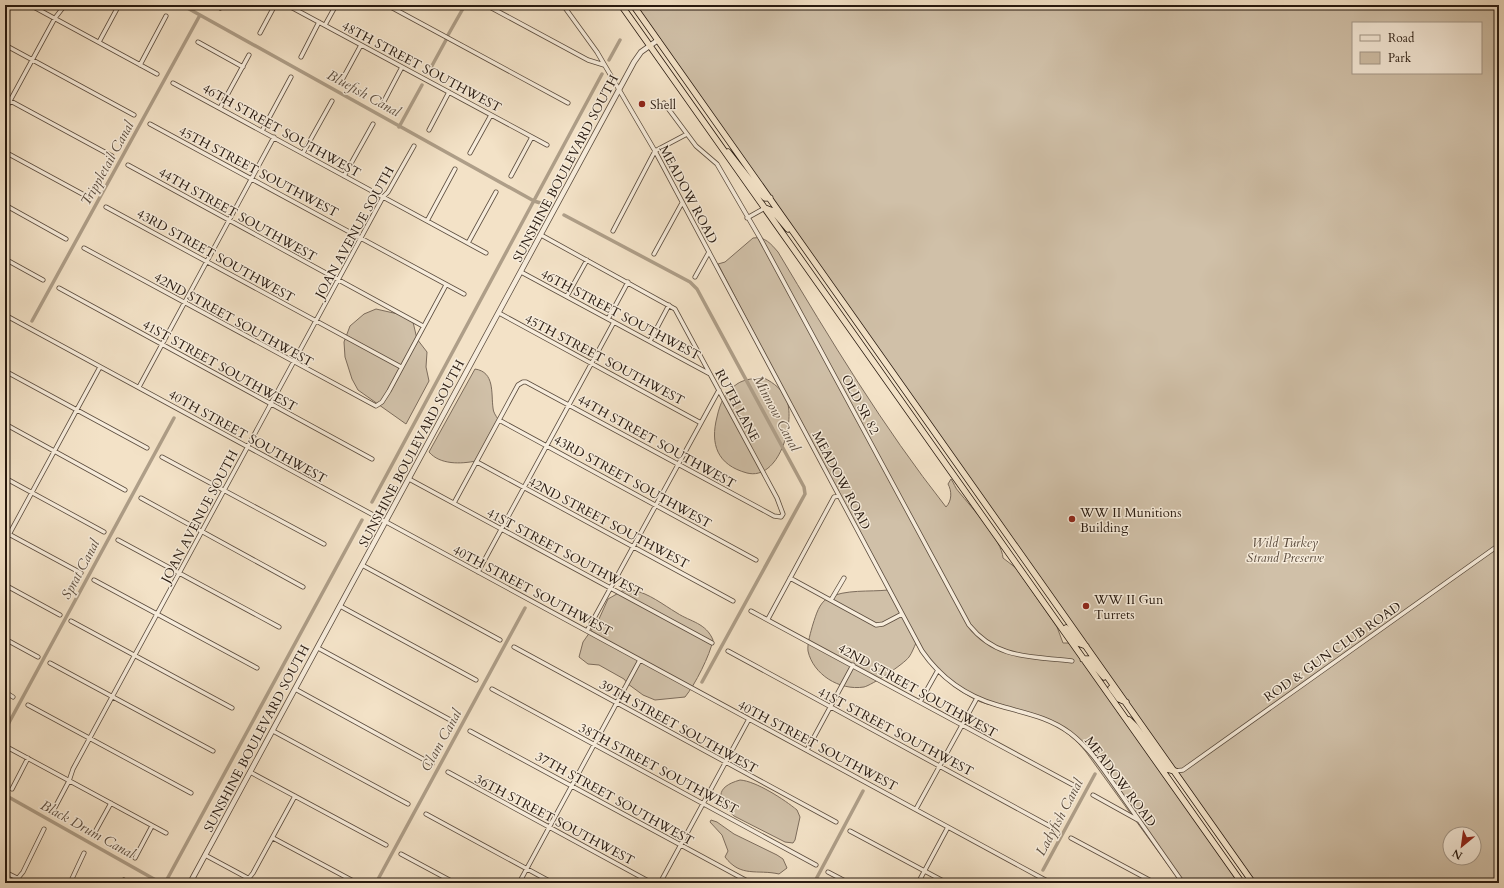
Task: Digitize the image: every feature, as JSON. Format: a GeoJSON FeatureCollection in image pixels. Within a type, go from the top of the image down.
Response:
{"type":"FeatureCollection","features":[{"type":"Feature","properties":{"kind":"highway"},"geometry":{"type":"LineString","coordinates":[[622,5],[1242,883]]}},
{"type":"Feature","properties":{"kind":"highway"},"geometry":{"type":"LineString","coordinates":[[634,5],[1253,883]]}},
{"type":"Feature","properties":{"kind":"highway"},"geometry":{"type":"LineString","coordinates":[[723,148],[732,154],[760,193],[765,198],[770,198]]}},
{"type":"Feature","properties":{"kind":"highway"},"geometry":{"type":"LineString","coordinates":[[765,208],[773,211],[812,264],[819,268]]}},
{"type":"Feature","properties":{"kind":"highway"},"geometry":{"type":"LineString","coordinates":[[1040,597],[1052,608],[1078,643],[1086,646]]}},
{"type":"Feature","properties":{"kind":"highway"},"geometry":{"type":"LineString","coordinates":[[1083,659],[1089,659],[1092,662],[1119,699],[1126,703]]}},
{"type":"Feature","properties":{"kind":"highway"},"geometry":{"type":"LineString","coordinates":[[1124,716],[1135,726],[1167,769],[1175,771]]}},
{"type":"Feature","properties":{"kind":"street"},"geometry":{"type":"LineString","coordinates":[[30,5],[157,74]]}},
{"type":"Feature","properties":{"kind":"street"},"geometry":{"type":"LineString","coordinates":[[5,110],[55,18],[65,5]]}},
{"type":"Feature","properties":{"kind":"street"},"geometry":{"type":"LineString","coordinates":[[99,42],[119,5]]}},
{"type":"Feature","properties":{"kind":"street"},"geometry":{"type":"LineString","coordinates":[[260,33],[275,5]]}},
{"type":"Feature","properties":{"kind":"street","name":"48TH STREET SOUTHWEST"},"geometry":{"type":"LineString","coordinates":[[287,5],[547,145]]}},
{"type":"Feature","properties":{"kind":"street"},"geometry":{"type":"LineString","coordinates":[[325,25],[336,5]]}},
{"type":"Feature","properties":{"kind":"street"},"geometry":{"type":"LineString","coordinates":[[386,5],[568,103]]}},
{"type":"Feature","properties":{"kind":"street"},"geometry":{"type":"LineString","coordinates":[[486,5],[588,60],[604,65]]}},
{"type":"Feature","properties":{"kind":"street","name":"MEADOW ROAD"},"geometry":{"type":"LineString","coordinates":[[563,5],[604,65],[655,151],[922,650],[938,670],[958,687],[977,698],[996,705],[1039,716],[1071,734],[1094,757],[1181,882]]}},
{"type":"Feature","properties":{"kind":"street"},"geometry":{"type":"LineString","coordinates":[[140,65],[166,16]]}},
{"type":"Feature","properties":{"kind":"street"},"geometry":{"type":"LineString","coordinates":[[301,57],[320,22]]}},
{"type":"Feature","properties":{"kind":"street","name":"SUNSHINE BOULEVARD SOUTH"},"geometry":{"type":"LineString","coordinates":[[190,883],[636,58],[658,40]]}},
{"type":"Feature","properties":{"kind":"street"},"geometry":{"type":"LineString","coordinates":[[198,42],[243,67]]}},
{"type":"Feature","properties":{"kind":"street"},"geometry":{"type":"LineString","coordinates":[[5,45],[134,115]]}},
{"type":"Feature","properties":{"kind":"street"},"geometry":{"type":"LineString","coordinates":[[342,80],[361,45]]}},
{"type":"Feature","properties":{"kind":"street"},"geometry":{"type":"LineString","coordinates":[[220,108],[249,55]]}},
{"type":"Feature","properties":{"kind":"street"},"geometry":{"type":"LineString","coordinates":[[382,105],[402,67]]}},
{"type":"Feature","properties":{"kind":"street"},"geometry":{"type":"LineString","coordinates":[[262,131],[291,76]]}},
{"type":"Feature","properties":{"kind":"street","name":"46TH STREET SOUTHWEST"},"geometry":{"type":"LineString","coordinates":[[173,83],[486,253]]}},
{"type":"Feature","properties":{"kind":"street"},"geometry":{"type":"LineString","coordinates":[[429,130],[449,92]]}},
{"type":"Feature","properties":{"kind":"street"},"geometry":{"type":"LineString","coordinates":[[5,98],[112,156]]}},
{"type":"Feature","properties":{"kind":"street"},"geometry":{"type":"LineString","coordinates":[[303,153],[332,101]]}},
{"type":"Feature","properties":{"kind":"street","name":"OLD SR 82"},"geometry":{"type":"LineString","coordinates":[[664,103],[696,146],[717,164],[760,238],[927,550],[931,557],[935,560],[936,566],[969,626],[984,640],[1007,653],[1025,657],[1053,658],[1072,661]]}},
{"type":"Feature","properties":{"kind":"street"},"geometry":{"type":"LineString","coordinates":[[470,153],[490,114]]}},
{"type":"Feature","properties":{"kind":"street","name":"45TH STREET SOUTHWEST"},"geometry":{"type":"LineString","coordinates":[[150,124],[464,294]]}},
{"type":"Feature","properties":{"kind":"street"},"geometry":{"type":"LineString","coordinates":[[344,176],[373,124]]}},
{"type":"Feature","properties":{"kind":"street"},"geometry":{"type":"LineString","coordinates":[[613,231],[655,151],[687,134]]}},
{"type":"Feature","properties":{"kind":"street"},"geometry":{"type":"LineString","coordinates":[[511,176],[532,137]]}},
{"type":"Feature","properties":{"kind":"street"},"geometry":{"type":"LineString","coordinates":[[138,387],[274,138]]}},
{"type":"Feature","properties":{"kind":"street","name":"JOAN AVENUE SOUTH"},"geometry":{"type":"LineString","coordinates":[[52,813],[70,781],[70,776],[89,738],[338,279],[383,197],[388,192],[414,146]]}},
{"type":"Feature","properties":{"kind":"street"},"geometry":{"type":"LineString","coordinates":[[5,152],[88,197]]}},
{"type":"Feature","properties":{"kind":"street","name":"44TH STREET SOUTHWEST"},"geometry":{"type":"LineString","coordinates":[[128,165],[424,326]]}},
{"type":"Feature","properties":{"kind":"street"},"geometry":{"type":"LineString","coordinates":[[427,221],[455,169]]}},
{"type":"Feature","properties":{"kind":"street"},"geometry":{"type":"LineString","coordinates":[[468,243],[496,192]]}},
{"type":"Feature","properties":{"kind":"street"},"geometry":{"type":"LineString","coordinates":[[654,254],[682,203]]}},
{"type":"Feature","properties":{"kind":"street"},"geometry":{"type":"LineString","coordinates":[[5,206],[66,239]]}},
{"type":"Feature","properties":{"kind":"street","name":"43RD STREET SOUTHWEST"},"geometry":{"type":"LineString","coordinates":[[106,207],[401,367]]}},
{"type":"Feature","properties":{"kind":"street"},"geometry":{"type":"LineString","coordinates":[[747,218],[765,208]]}},
{"type":"Feature","properties":{"kind":"street","name":"RUTH LANE"},"geometry":{"type":"LineString","coordinates":[[541,235],[676,309],[783,511],[781,517]]}},
{"type":"Feature","properties":{"kind":"street","name":"42ND STREET SOUTHWEST"},"geometry":{"type":"LineString","coordinates":[[84,248],[376,406],[382,402],[401,367]]}},
{"type":"Feature","properties":{"kind":"street"},"geometry":{"type":"LineString","coordinates":[[695,277],[709,252]]}},
{"type":"Feature","properties":{"kind":"street"},"geometry":{"type":"LineString","coordinates":[[5,259],[43,280]]}},
{"type":"Feature","properties":{"kind":"street"},"geometry":{"type":"LineString","coordinates":[[567,296],[586,260]]}},
{"type":"Feature","properties":{"kind":"street","name":"46TH STREET SOUTHWEST"},"geometry":{"type":"LineString","coordinates":[[521,272],[711,374]]}},
{"type":"Feature","properties":{"kind":"street"},"geometry":{"type":"LineString","coordinates":[[608,319],[628,282]]}},
{"type":"Feature","properties":{"kind":"street"},"geometry":{"type":"LineString","coordinates":[[401,367],[446,284]]}},
{"type":"Feature","properties":{"kind":"street","name":"41ST STREET SOUTHWEST"},"geometry":{"type":"LineString","coordinates":[[59,288],[372,459]]}},
{"type":"Feature","properties":{"kind":"street"},"geometry":{"type":"LineString","coordinates":[[650,341],[669,305]]}},
{"type":"Feature","properties":{"kind":"street","name":"45TH STREET SOUTHWEST"},"geometry":{"type":"LineString","coordinates":[[499,313],[701,423]]}},
{"type":"Feature","properties":{"kind":"street","name":"40TH STREET SOUTHWEST"},"geometry":{"type":"LineString","coordinates":[[5,315],[1051,883]]}},
{"type":"Feature","properties":{"kind":"street"},"geometry":{"type":"LineString","coordinates":[[478,572],[614,322]]}},
{"type":"Feature","properties":{"kind":"street"},"geometry":{"type":"LineString","coordinates":[[5,542],[100,367]]}},
{"type":"Feature","properties":{"kind":"street"},"geometry":{"type":"LineString","coordinates":[[5,371],[147,448]]}},
{"type":"Feature","properties":{"kind":"street","name":"44TH STREET SOUTHWEST"},"geometry":{"type":"LineString","coordinates":[[499,420],[518,385],[526,382],[774,516],[781,517]]}},
{"type":"Feature","properties":{"kind":"street"},"geometry":{"type":"LineString","coordinates":[[587,631],[719,390]]}},
{"type":"Feature","properties":{"kind":"street"},"geometry":{"type":"LineString","coordinates":[[454,503],[499,420]]}},
{"type":"Feature","properties":{"kind":"street","name":"43RD STREET SOUTHWEST"},"geometry":{"type":"LineString","coordinates":[[499,420],[756,560]]}},
{"type":"Feature","properties":{"kind":"street"},"geometry":{"type":"LineString","coordinates":[[5,424],[125,490]]}},
{"type":"Feature","properties":{"kind":"street"},"geometry":{"type":"LineString","coordinates":[[162,457],[324,544]]}},
{"type":"Feature","properties":{"kind":"street","name":"42ND STREET SOUTHWEST"},"geometry":{"type":"LineString","coordinates":[[477,462],[733,601]]}},
{"type":"Feature","properties":{"kind":"street"},"geometry":{"type":"LineString","coordinates":[[5,478],[104,532]]}},
{"type":"Feature","properties":{"kind":"street","name":"41ST STREET SOUTHWEST"},"geometry":{"type":"LineString","coordinates":[[409,479],[712,643]]}},
{"type":"Feature","properties":{"kind":"street"},"geometry":{"type":"LineString","coordinates":[[768,619],[834,497],[839,496]]}},
{"type":"Feature","properties":{"kind":"street"},"geometry":{"type":"LineString","coordinates":[[140,498],[303,586]]}},
{"type":"Feature","properties":{"kind":"street"},"geometry":{"type":"LineString","coordinates":[[5,532],[81,573]]}},
{"type":"Feature","properties":{"kind":"street"},"geometry":{"type":"LineString","coordinates":[[118,540],[279,627]]}},
{"type":"Feature","properties":{"kind":"street","name":"ROD & GUN CLUB ROAD"},"geometry":{"type":"LineString","coordinates":[[1175,771],[1183,770],[1499,544]]}},
{"type":"Feature","properties":{"kind":"street"},"geometry":{"type":"LineString","coordinates":[[362,565],[500,640]]}},
{"type":"Feature","properties":{"kind":"street"},"geometry":{"type":"LineString","coordinates":[[790,578],[876,625],[883,624],[902,614]]}},
{"type":"Feature","properties":{"kind":"street"},"geometry":{"type":"LineString","coordinates":[[831,600],[844,578]]}},
{"type":"Feature","properties":{"kind":"street"},"geometry":{"type":"LineString","coordinates":[[94,580],[257,668]]}},
{"type":"Feature","properties":{"kind":"street"},"geometry":{"type":"LineString","coordinates":[[5,585],[60,615]]}},
{"type":"Feature","properties":{"kind":"street"},"geometry":{"type":"LineString","coordinates":[[340,606],[476,680]]}},
{"type":"Feature","properties":{"kind":"street","name":"42ND STREET SOUTHWEST"},"geometry":{"type":"LineString","coordinates":[[751,611],[1075,786]]}},
{"type":"Feature","properties":{"kind":"street"},"geometry":{"type":"LineString","coordinates":[[71,621],[232,708]]}},
{"type":"Feature","properties":{"kind":"street"},"geometry":{"type":"LineString","coordinates":[[5,639],[38,657]]}},
{"type":"Feature","properties":{"kind":"street","name":"39TH STREET SOUTHWEST"},"geometry":{"type":"LineString","coordinates":[[514,647],[836,822]]}},
{"type":"Feature","properties":{"kind":"street"},"geometry":{"type":"LineString","coordinates":[[318,648],[454,722]]}},
{"type":"Feature","properties":{"kind":"street","name":"41ST STREET SOUTHWEST"},"geometry":{"type":"LineString","coordinates":[[728,651],[1055,829]]}},
{"type":"Feature","properties":{"kind":"street"},"geometry":{"type":"LineString","coordinates":[[519,883],[640,660]]}},
{"type":"Feature","properties":{"kind":"street"},"geometry":{"type":"LineString","coordinates":[[50,663],[213,751]]}},
{"type":"Feature","properties":{"kind":"street"},"geometry":{"type":"LineString","coordinates":[[807,750],[853,665]]}},
{"type":"Feature","properties":{"kind":"street"},"geometry":{"type":"LineString","coordinates":[[920,702],[938,670]]}},
{"type":"Feature","properties":{"kind":"street"},"geometry":{"type":"LineString","coordinates":[[295,689],[432,764]]}},
{"type":"Feature","properties":{"kind":"street","name":"38TH STREET SOUTHWEST"},"geometry":{"type":"LineString","coordinates":[[492,689],[816,865]]}},
{"type":"Feature","properties":{"kind":"street"},"geometry":{"type":"LineString","coordinates":[[5,692],[13,697]]}},
{"type":"Feature","properties":{"kind":"street"},"geometry":{"type":"LineString","coordinates":[[916,809],[977,698]]}},
{"type":"Feature","properties":{"kind":"street"},"geometry":{"type":"LineString","coordinates":[[28,704],[191,793]]}},
{"type":"Feature","properties":{"kind":"street"},"geometry":{"type":"LineString","coordinates":[[660,883],[749,719]]}},
{"type":"Feature","properties":{"kind":"street"},"geometry":{"type":"LineString","coordinates":[[273,730],[408,804]]}},
{"type":"Feature","properties":{"kind":"street","name":"37TH STREET SOUTHWEST"},"geometry":{"type":"LineString","coordinates":[[470,731],[751,883]]}},
{"type":"Feature","properties":{"kind":"street"},"geometry":{"type":"LineString","coordinates":[[5,746],[166,833]]}},
{"type":"Feature","properties":{"kind":"street"},"geometry":{"type":"LineString","coordinates":[[12,789],[28,758]]}},
{"type":"Feature","properties":{"kind":"street"},"geometry":{"type":"LineString","coordinates":[[250,772],[386,845]]}},
{"type":"Feature","properties":{"kind":"street","name":"36TH STREET SOUTHWEST"},"geometry":{"type":"LineString","coordinates":[[448,772],[652,883]]}},
{"type":"Feature","properties":{"kind":"street"},"geometry":{"type":"LineString","coordinates":[[1093,795],[1139,820]]}},
{"type":"Feature","properties":{"kind":"street"},"geometry":{"type":"LineString","coordinates":[[245,883],[254,873],[295,796]]}},
{"type":"Feature","properties":{"kind":"street"},"geometry":{"type":"LineString","coordinates":[[96,832],[111,803]]}},
{"type":"Feature","properties":{"kind":"street"},"geometry":{"type":"LineString","coordinates":[[426,814],[553,883]]}},
{"type":"Feature","properties":{"kind":"street"},"geometry":{"type":"LineString","coordinates":[[135,858],[152,826]]}},
{"type":"Feature","properties":{"kind":"street"},"geometry":{"type":"LineString","coordinates":[[918,883],[948,827]]}},
{"type":"Feature","properties":{"kind":"street"},"geometry":{"type":"LineString","coordinates":[[14,883],[16,878],[23,872],[44,829]]}},
{"type":"Feature","properties":{"kind":"street"},"geometry":{"type":"LineString","coordinates":[[850,831],[947,883]]}},
{"type":"Feature","properties":{"kind":"street"},"geometry":{"type":"LineString","coordinates":[[273,838],[356,883]]}},
{"type":"Feature","properties":{"kind":"street"},"geometry":{"type":"LineString","coordinates":[[1071,838],[1155,883]]}},
{"type":"Feature","properties":{"kind":"street"},"geometry":{"type":"LineString","coordinates":[[70,883],[84,853]]}},
{"type":"Feature","properties":{"kind":"street"},"geometry":{"type":"LineString","coordinates":[[401,854],[455,883]]}},
{"type":"Feature","properties":{"kind":"street"},"geometry":{"type":"LineString","coordinates":[[205,855],[257,883]]}},
{"type":"Feature","properties":{"kind":"street"},"geometry":{"type":"LineString","coordinates":[[5,872],[27,883]]}},
{"type":"Feature","properties":{"kind":"street"},"geometry":{"type":"LineString","coordinates":[[828,872],[849,883]]}},
{"type":"Feature","properties":{"kind":"green space","name":"Wild Turkey Strand Preserve"},"geometry":{"type":"Polygon","coordinates":[[[636,5],[1499,5],[1499,883],[1255,883],[636,5]]]}},
{"type":"Feature","properties":{"kind":"green space"},"geometry":{"type":"Polygon","coordinates":[[[753,238],[764,239],[778,252],[837,350],[900,446],[946,507],[950,499],[951,493],[948,484],[951,479],[992,533],[1003,558],[1016,568],[1057,627],[1063,643],[1070,643],[1239,883],[1181,883],[1078,743],[1061,729],[1043,719],[1022,711],[981,702],[960,691],[937,670],[916,643],[906,660],[895,669],[864,687],[855,688],[837,683],[821,674],[815,667],[808,651],[808,645],[815,617],[822,603],[828,598],[842,593],[888,590],[718,264],[725,262],[753,238]]]}},
{"type":"Feature","properties":{"kind":"green space"},"geometry":{"type":"Polygon","coordinates":[[[376,309],[398,314],[413,322],[417,339],[427,352],[426,367],[429,381],[406,424],[358,390],[352,379],[345,357],[344,342],[350,326],[364,314],[376,309]]]}},
{"type":"Feature","properties":{"kind":"green space"},"geometry":{"type":"Polygon","coordinates":[[[475,369],[486,374],[489,379],[492,390],[493,409],[498,419],[476,461],[457,463],[439,459],[429,452],[475,369]]]}},
{"type":"Feature","properties":{"kind":"green space"},"geometry":{"type":"Polygon","coordinates":[[[764,378],[778,387],[783,393],[787,401],[789,411],[789,423],[782,448],[776,460],[768,468],[758,473],[747,473],[729,465],[722,459],[716,444],[715,427],[724,398],[733,387],[743,381],[764,378]]]}},
{"type":"Feature","properties":{"kind":"green space"},"geometry":{"type":"Polygon","coordinates":[[[633,590],[650,597],[702,626],[710,634],[713,640],[702,670],[685,697],[655,700],[643,695],[628,684],[624,679],[599,665],[588,664],[579,657],[583,642],[599,619],[608,599],[622,591],[633,590]]]}},
{"type":"Feature","properties":{"kind":"green space"},"geometry":{"type":"Polygon","coordinates":[[[740,780],[762,787],[778,796],[797,810],[800,817],[793,843],[785,842],[734,816],[728,810],[721,799],[722,790],[726,786],[740,780]]]}},
{"type":"Feature","properties":{"kind":"green space"},"geometry":{"type":"Polygon","coordinates":[[[711,820],[717,822],[734,834],[777,855],[783,859],[787,868],[779,874],[750,872],[737,868],[725,857],[728,851],[722,835],[710,822],[711,820]]]}},
{"type":"Feature","properties":{"kind":"waterway","name":"Bluefish Canal"},"geometry":{"type":"LineString","coordinates":[[182,5],[534,201],[547,205]]}},
{"type":"Feature","properties":{"kind":"waterway"},"geometry":{"type":"LineString","coordinates":[[448,35],[465,5]]}},
{"type":"Feature","properties":{"kind":"waterway","name":"Trippletail Canal"},"geometry":{"type":"LineString","coordinates":[[32,321],[200,15]]}},
{"type":"Feature","properties":{"kind":"waterway"},"geometry":{"type":"LineString","coordinates":[[428,73],[446,40]]}},
{"type":"Feature","properties":{"kind":"waterway"},"geometry":{"type":"LineString","coordinates":[[609,60],[620,40]]}},
{"type":"Feature","properties":{"kind":"waterway"},"geometry":{"type":"LineString","coordinates":[[372,502],[602,74]]}},
{"type":"Feature","properties":{"kind":"waterway"},"geometry":{"type":"LineString","coordinates":[[399,127],[422,85]]}},
{"type":"Feature","properties":{"kind":"waterway","name":"Minnow Canal"},"geometry":{"type":"LineString","coordinates":[[564,215],[690,282],[697,289],[804,487],[805,494],[702,682]]}},
{"type":"Feature","properties":{"kind":"waterway","name":"Sprat Canal"},"geometry":{"type":"LineString","coordinates":[[5,730],[174,418]]}},
{"type":"Feature","properties":{"kind":"waterway"},"geometry":{"type":"LineString","coordinates":[[165,883],[362,520]]}},
{"type":"Feature","properties":{"kind":"waterway","name":"Clam Canal"},"geometry":{"type":"LineString","coordinates":[[376,883],[525,608]]}},
{"type":"Feature","properties":{"kind":"waterway","name":"Ladyfish Canal"},"geometry":{"type":"LineString","coordinates":[[1043,870],[1095,774]]}},
{"type":"Feature","properties":{"kind":"waterway"},"geometry":{"type":"LineString","coordinates":[[814,883],[863,791]]}},
{"type":"Feature","properties":{"kind":"waterway","name":"Black Drum Canal"},"geometry":{"type":"LineString","coordinates":[[5,795],[161,883]]}},
{"type":"Feature","properties":{"kind":"place","name":"Shell"},"geometry":{"type":"Point","coordinates":[642,104]}},
{"type":"Feature","properties":{"kind":"place","name":"WW II Munitions Building"},"geometry":{"type":"Point","coordinates":[1072,519]}},
{"type":"Feature","properties":{"kind":"place","name":"WW II Gun Turrets"},"geometry":{"type":"Point","coordinates":[1086,606]}}]}
